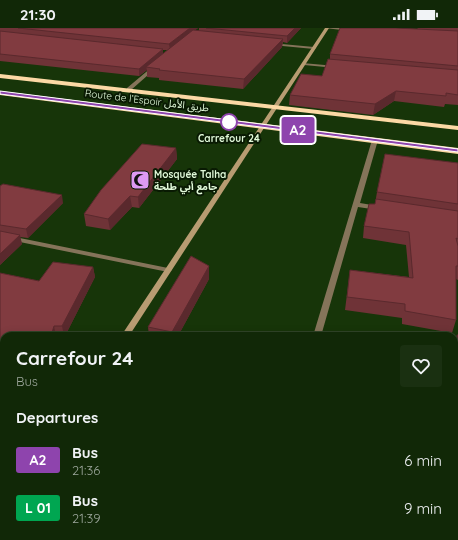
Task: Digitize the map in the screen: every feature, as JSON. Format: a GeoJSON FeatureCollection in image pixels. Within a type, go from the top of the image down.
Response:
{"type":"FeatureCollection","features":[{"type":"Feature","properties":{"kind":"highway","name":"Route de l’Espoir طريق الأمل"},"geometry":{"type":"LineString","coordinates":[[0,76],[458,128]]}},
{"type":"Feature","properties":{"kind":"highway","name":"Route de l’Espoir طريق الأمل"},"geometry":{"type":"LineString","coordinates":[[0,93],[458,151]]}},
{"type":"Feature","properties":{"kind":"main road"},"geometry":{"type":"LineString","coordinates":[[128,332],[327,28]]}},
{"type":"Feature","properties":{"kind":"street"},"geometry":{"type":"LineString","coordinates":[[327,28],[358,31]]}},
{"type":"Feature","properties":{"kind":"street"},"geometry":{"type":"LineString","coordinates":[[269,43],[314,48]]}},
{"type":"Feature","properties":{"kind":"street"},"geometry":{"type":"LineString","coordinates":[[129,90],[159,64]]}},
{"type":"Feature","properties":{"kind":"street"},"geometry":{"type":"LineString","coordinates":[[304,64],[342,67]]}},
{"type":"Feature","properties":{"kind":"street"},"geometry":{"type":"LineString","coordinates":[[318,332],[375,140]]}},
{"type":"Feature","properties":{"kind":"street"},"geometry":{"type":"LineString","coordinates":[[356,205],[387,210]]}},
{"type":"Feature","properties":{"kind":"street"},"geometry":{"type":"LineString","coordinates":[[0,236],[168,270]]}},
{"type":"Feature","properties":{"kind":"building"},"geometry":{"type":"Polygon","coordinates":[[[18,28],[190,28],[169,44],[18,28]]]}},
{"type":"Feature","properties":{"kind":"building"},"geometry":{"type":"Polygon","coordinates":[[[206,28],[295,28],[287,36],[206,28]]]}},
{"type":"Feature","properties":{"kind":"building"},"geometry":{"type":"Polygon","coordinates":[[[340,28],[396,28],[458,31],[458,66],[330,54],[340,28]]]}},
{"type":"Feature","properties":{"kind":"building"},"geometry":{"type":"Polygon","coordinates":[[[193,30],[283,39],[244,79],[159,70],[160,69],[146,67],[193,30]]]}},
{"type":"Feature","properties":{"kind":"building"},"geometry":{"type":"Polygon","coordinates":[[[0,31],[163,49],[139,69],[0,54],[0,31]]]}},
{"type":"Feature","properties":{"kind":"building"},"geometry":{"type":"Polygon","coordinates":[[[328,59],[458,70],[458,95],[446,93],[446,96],[396,91],[375,104],[290,95],[301,74],[322,76],[328,59]]]}},
{"type":"Feature","properties":{"kind":"building"},"geometry":{"type":"Polygon","coordinates":[[[142,144],[176,148],[138,197],[130,196],[108,219],[84,214],[101,190],[142,144]]]}},
{"type":"Feature","properties":{"kind":"building"},"geometry":{"type":"Polygon","coordinates":[[[385,154],[458,163],[458,204],[377,192],[385,154]]]}},
{"type":"Feature","properties":{"kind":"building"},"geometry":{"type":"Polygon","coordinates":[[[3,184],[62,195],[26,229],[0,225],[0,186],[3,184]]]}},
{"type":"Feature","properties":{"kind":"building"},"geometry":{"type":"Polygon","coordinates":[[[376,199],[458,211],[458,239],[456,238],[458,246],[458,266],[456,266],[456,320],[405,311],[405,304],[347,297],[350,270],[413,278],[409,232],[364,226],[369,204],[375,204],[376,199]]]}},
{"type":"Feature","properties":{"kind":"building"},"geometry":{"type":"Polygon","coordinates":[[[0,231],[20,235],[0,254],[0,231]]]}},
{"type":"Feature","properties":{"kind":"building"},"geometry":{"type":"Polygon","coordinates":[[[191,256],[209,266],[172,332],[148,327],[191,256]]]}},
{"type":"Feature","properties":{"kind":"building"},"geometry":{"type":"Polygon","coordinates":[[[53,262],[93,267],[62,326],[54,326],[52,332],[0,332],[0,273],[39,281],[53,262]]]}},
{"type":"Feature","properties":{"kind":"bus line","name":"A2"},"geometry":{"type":"LineString","coordinates":[[0,93],[458,151]]}},
{"type":"Feature","properties":{"kind":"place","name":"Carrefour 24"},"geometry":{"type":"Point","coordinates":[229,122]}},
{"type":"Feature","properties":{"kind":"place","name":"Mosquée Talha جامع أبي طلحة"},"geometry":{"type":"Point","coordinates":[140,180]}}]}
